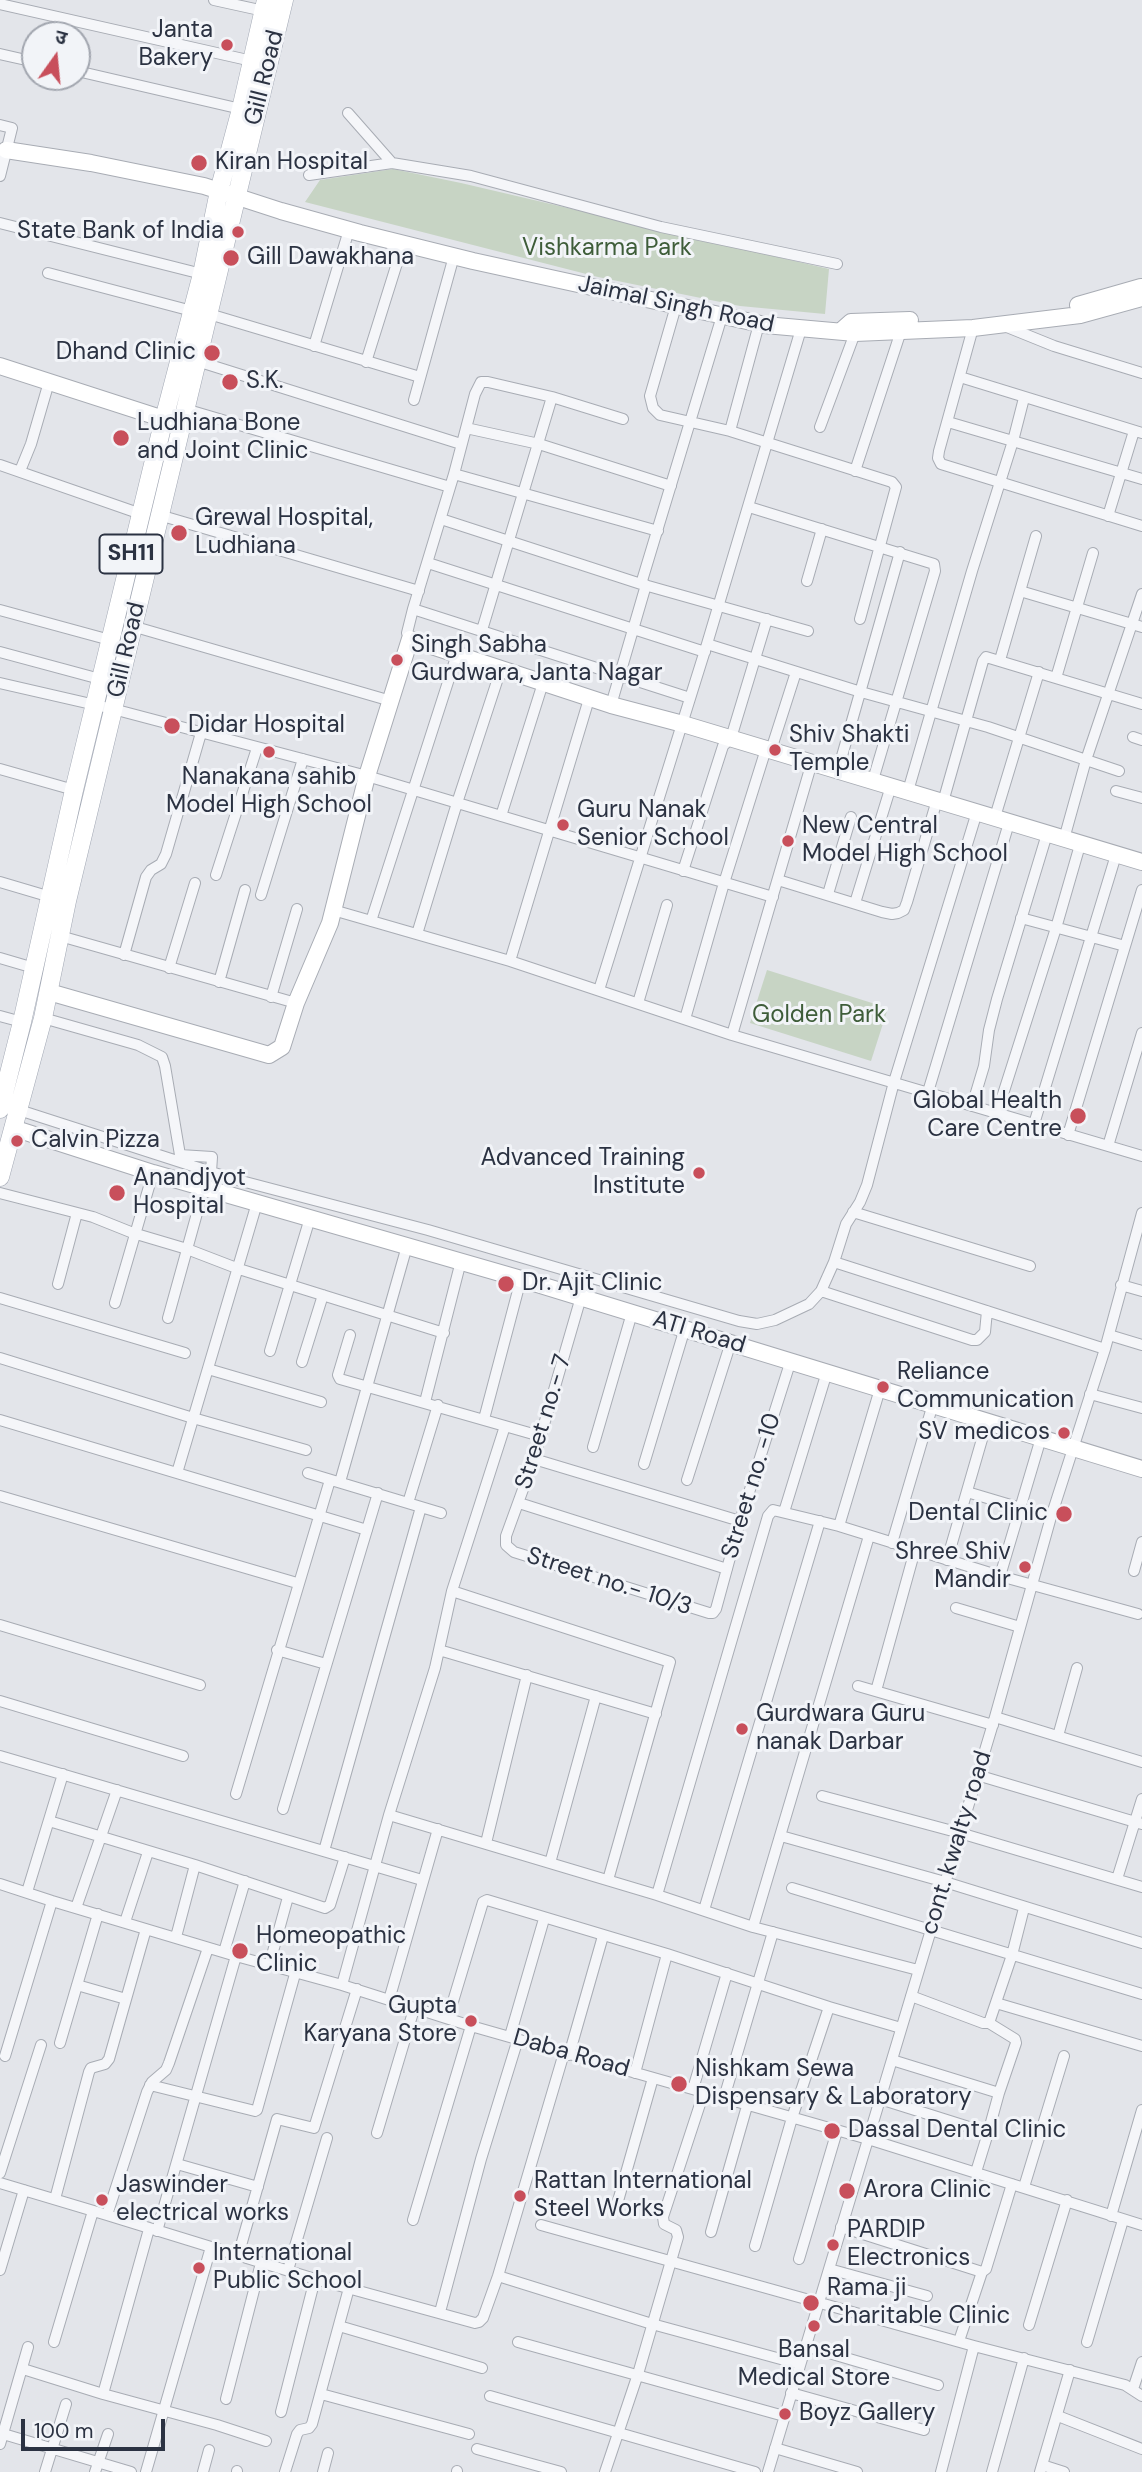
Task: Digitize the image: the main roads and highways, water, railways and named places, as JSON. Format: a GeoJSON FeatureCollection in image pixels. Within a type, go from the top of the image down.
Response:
{"type":"FeatureCollection","features":[{"type":"Feature","properties":{"kind":"main road","name":"Gill Road"},"geometry":{"type":"LineString","coordinates":[[0,1177],[8,1132],[19,1110],[43,1018],[60,936],[58,899],[74,790],[132,626],[197,362],[202,274],[284,0]]}},
{"type":"Feature","properties":{"kind":"main road","name":"Gill Road"},"geometry":{"type":"LineString","coordinates":[[0,1109],[34,968],[58,899],[104,707],[100,680],[164,419],[200,313],[265,5]]}},
{"type":"Feature","properties":{"kind":"place","name":"Janta Bakery"},"geometry":{"type":"Point","coordinates":[227,45]}},
{"type":"Feature","properties":{"kind":"place","name":"Kiran Hospital"},"geometry":{"type":"Point","coordinates":[199,163]}},
{"type":"Feature","properties":{"kind":"place","name":"State Bank of India"},"geometry":{"type":"Point","coordinates":[238,232]}},
{"type":"Feature","properties":{"kind":"place","name":"Gill Dawakhana"},"geometry":{"type":"Point","coordinates":[231,258]}},
{"type":"Feature","properties":{"kind":"place","name":"Dhand Clinic"},"geometry":{"type":"Point","coordinates":[212,353]}},
{"type":"Feature","properties":{"kind":"place","name":"S.K."},"geometry":{"type":"Point","coordinates":[230,382]}},
{"type":"Feature","properties":{"kind":"place","name":"Ludhiana Bone and Joint Clinic"},"geometry":{"type":"Point","coordinates":[121,438]}},
{"type":"Feature","properties":{"kind":"place","name":"Grewal Hospital, Ludhiana"},"geometry":{"type":"Point","coordinates":[179,533]}},
{"type":"Feature","properties":{"kind":"place","name":"Singh Sabha Gurdwara, Janta Nagar"},"geometry":{"type":"Point","coordinates":[397,660]}},
{"type":"Feature","properties":{"kind":"place","name":"Didar Hospital"},"geometry":{"type":"Point","coordinates":[172,726]}},
{"type":"Feature","properties":{"kind":"place","name":"Shiv Shakti Temple"},"geometry":{"type":"Point","coordinates":[775,750]}},
{"type":"Feature","properties":{"kind":"place","name":"Nanakana sahib Model High School"},"geometry":{"type":"Point","coordinates":[269,752]}},
{"type":"Feature","properties":{"kind":"place","name":"Guru Nanak Senior School"},"geometry":{"type":"Point","coordinates":[563,825]}},
{"type":"Feature","properties":{"kind":"place","name":"New Central Model High School"},"geometry":{"type":"Point","coordinates":[788,841]}},
{"type":"Feature","properties":{"kind":"place","name":"Global Health Care Centre"},"geometry":{"type":"Point","coordinates":[1078,1116]}},
{"type":"Feature","properties":{"kind":"place","name":"Calvin Pizza"},"geometry":{"type":"Point","coordinates":[17,1141]}},
{"type":"Feature","properties":{"kind":"place","name":"Advanced Training Institute"},"geometry":{"type":"Point","coordinates":[699,1173]}},
{"type":"Feature","properties":{"kind":"place","name":"Anandjyot Hospital"},"geometry":{"type":"Point","coordinates":[117,1193]}},
{"type":"Feature","properties":{"kind":"place","name":"Dr. Ajit Clinic"},"geometry":{"type":"Point","coordinates":[506,1284]}},
{"type":"Feature","properties":{"kind":"place","name":"Reliance Communication"},"geometry":{"type":"Point","coordinates":[883,1387]}},
{"type":"Feature","properties":{"kind":"place","name":"SV medicos"},"geometry":{"type":"Point","coordinates":[1064,1433]}},
{"type":"Feature","properties":{"kind":"place","name":"Dental Clinic"},"geometry":{"type":"Point","coordinates":[1064,1514]}},
{"type":"Feature","properties":{"kind":"place","name":"Shree Shiv Mandir"},"geometry":{"type":"Point","coordinates":[1025,1567]}},
{"type":"Feature","properties":{"kind":"place","name":"Gurdwara Guru nanak Darbar"},"geometry":{"type":"Point","coordinates":[742,1729]}},
{"type":"Feature","properties":{"kind":"place","name":"Homeopathic Clinic"},"geometry":{"type":"Point","coordinates":[240,1951]}},
{"type":"Feature","properties":{"kind":"place","name":"Gupta Karyana Store"},"geometry":{"type":"Point","coordinates":[471,2021]}},
{"type":"Feature","properties":{"kind":"place","name":"Nishkam Sewa Dispensary & Laboratory"},"geometry":{"type":"Point","coordinates":[679,2084]}},
{"type":"Feature","properties":{"kind":"place","name":"Dassal Dental Clinic"},"geometry":{"type":"Point","coordinates":[832,2131]}},
{"type":"Feature","properties":{"kind":"place","name":"Arora Clinic"},"geometry":{"type":"Point","coordinates":[847,2191]}},
{"type":"Feature","properties":{"kind":"place","name":"Rattan International Steel Works"},"geometry":{"type":"Point","coordinates":[520,2196]}},
{"type":"Feature","properties":{"kind":"place","name":"Jaswinder electrical works"},"geometry":{"type":"Point","coordinates":[102,2200]}},
{"type":"Feature","properties":{"kind":"place","name":"PARDIP Electronics"},"geometry":{"type":"Point","coordinates":[833,2245]}},
{"type":"Feature","properties":{"kind":"place","name":"International Public School"},"geometry":{"type":"Point","coordinates":[199,2268]}},
{"type":"Feature","properties":{"kind":"place","name":"Rama ji Charitable Clinic"},"geometry":{"type":"Point","coordinates":[811,2303]}},
{"type":"Feature","properties":{"kind":"place","name":"Bansal Medical Store"},"geometry":{"type":"Point","coordinates":[814,2326]}},
{"type":"Feature","properties":{"kind":"place","name":"Boyz Gallery"},"geometry":{"type":"Point","coordinates":[785,2414]}},
{"type":"Feature","properties":{"kind":"park label","name":"Vishkarma Park"},"geometry":{"type":"Point","coordinates":[607,249]}},
{"type":"Feature","properties":{"kind":"park label","name":"Golden Park"},"geometry":{"type":"Point","coordinates":[819,1016]}}]}
